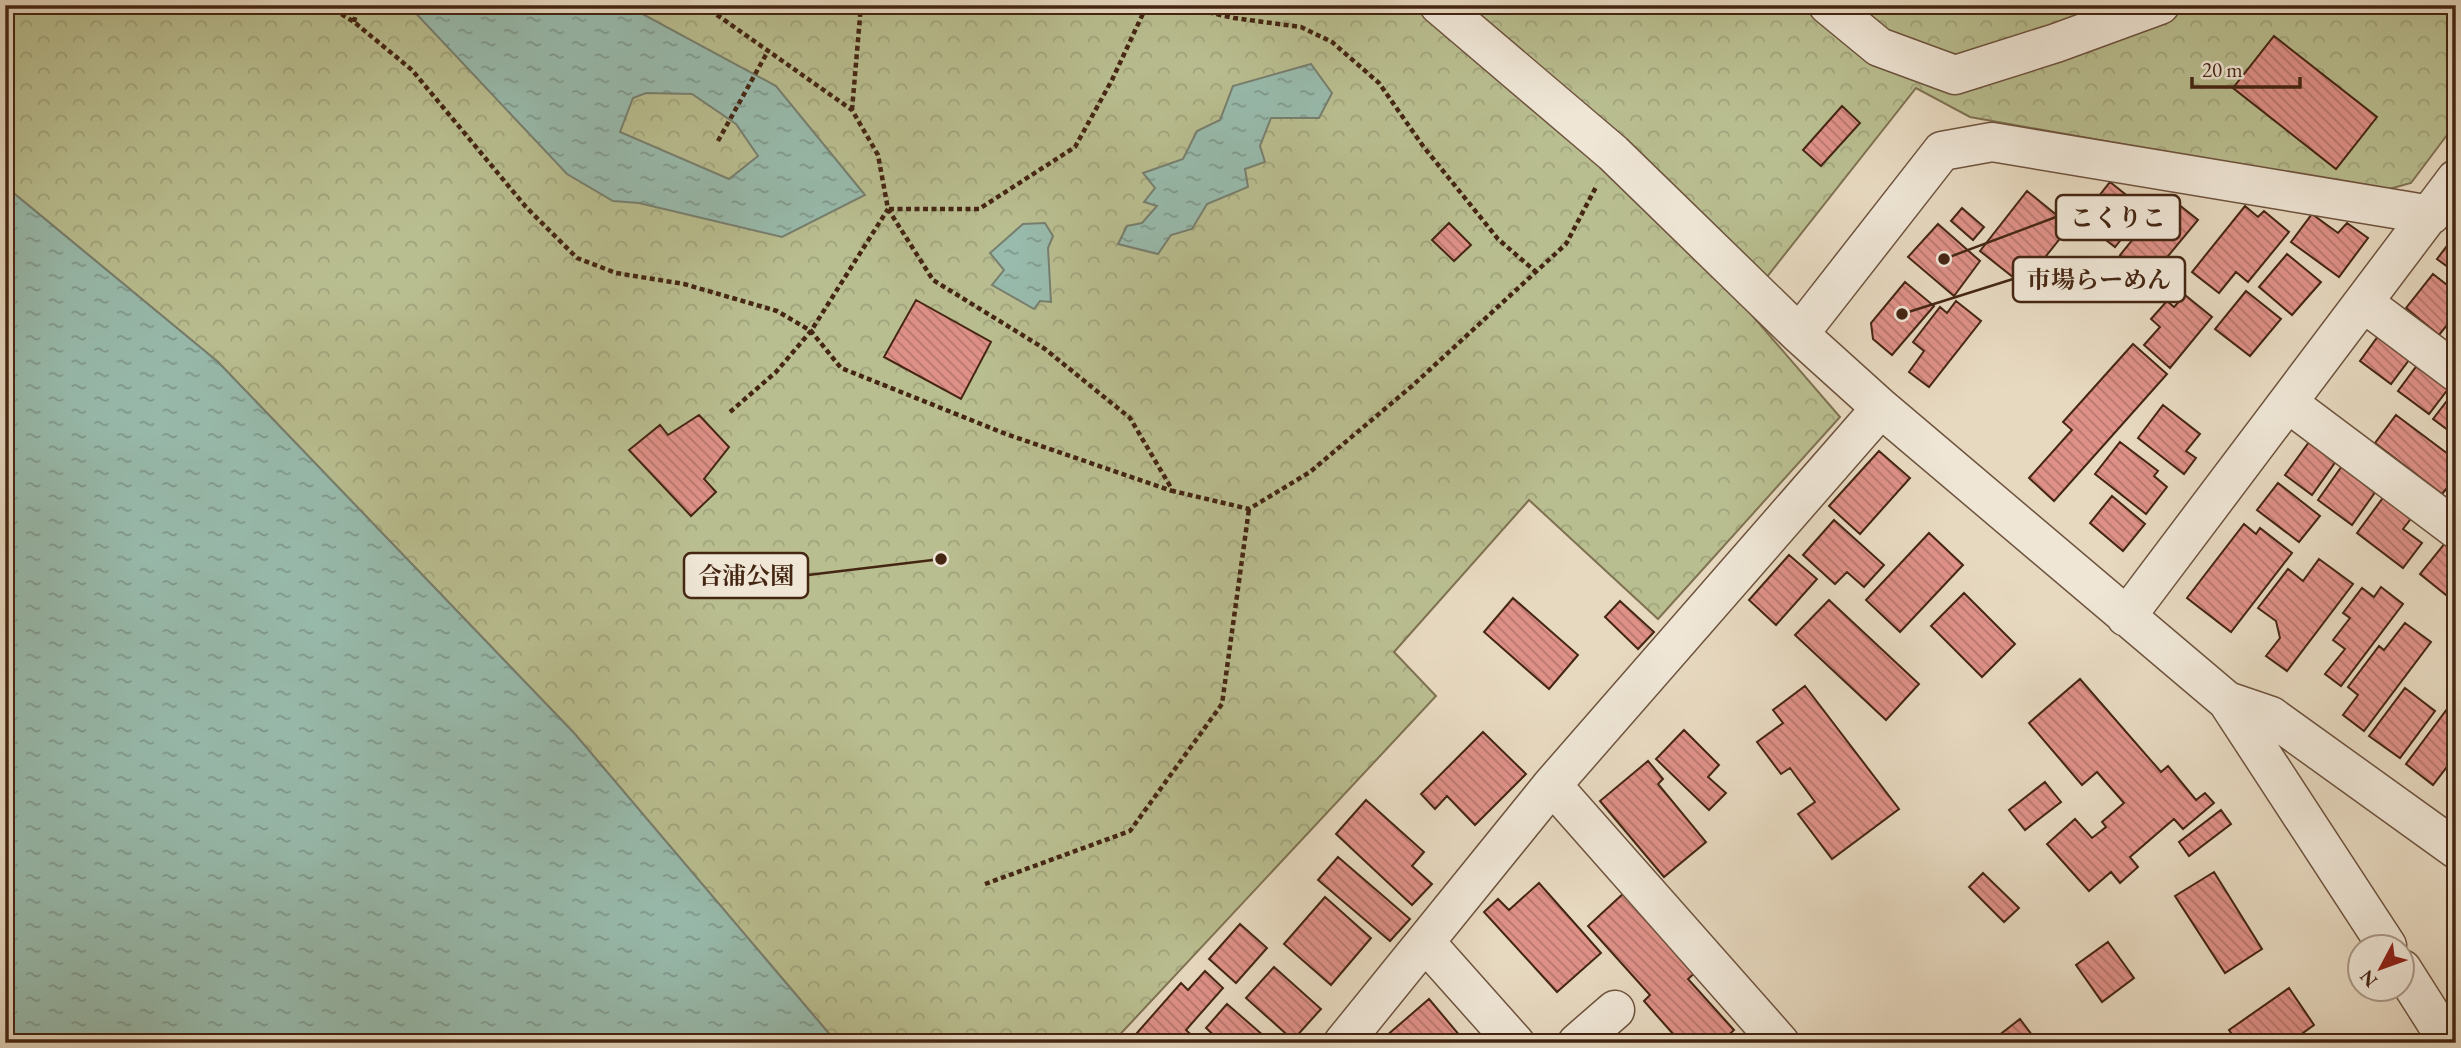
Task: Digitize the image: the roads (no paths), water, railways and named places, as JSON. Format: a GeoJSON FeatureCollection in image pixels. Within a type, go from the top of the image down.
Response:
{"type":"FeatureCollection","features":[{"type":"Feature","properties":{"kind":"street"},"geometry":{"type":"LineString","coordinates":[[1439,5],[1613,153],[1799,334],[1881,408],[2227,701],[2377,932]]}},
{"type":"Feature","properties":{"kind":"street"},"geometry":{"type":"LineString","coordinates":[[1828,5],[1879,47],[1955,75],[2056,43],[2160,5]]}},
{"type":"Feature","properties":{"kind":"street"},"geometry":{"type":"LineString","coordinates":[[1799,334],[1942,151],[1992,142],[2448,193]]}},
{"type":"Feature","properties":{"kind":"street"},"geometry":{"type":"LineString","coordinates":[[2126,617],[2448,193]]}},
{"type":"Feature","properties":{"kind":"street"},"geometry":{"type":"LineString","coordinates":[[2364,303],[2456,372]]}},
{"type":"Feature","properties":{"kind":"street"},"geometry":{"type":"LineString","coordinates":[[2288,403],[2456,529]]}},
{"type":"Feature","properties":{"kind":"street"},"geometry":{"type":"LineString","coordinates":[[1343,1043],[1552,785],[1881,408]]}},
{"type":"Feature","properties":{"kind":"street"},"geometry":{"type":"LineString","coordinates":[[2227,701],[2272,716],[2456,849]]}},
{"type":"Feature","properties":{"kind":"street"},"geometry":{"type":"LineString","coordinates":[[1552,785],[1780,1043]]}},
{"type":"Feature","properties":{"kind":"street"},"geometry":{"type":"LineString","coordinates":[[1425,942],[1515,1043]]}},
{"type":"Feature","properties":{"kind":"street"},"geometry":{"type":"LineString","coordinates":[[2416,991],[2449,1043]]}},
{"type":"Feature","properties":{"kind":"street"},"geometry":{"type":"LineString","coordinates":[[1577,1043],[1615,1010]]}},
{"type":"Feature","properties":{"kind":"water"},"geometry":{"type":"Polygon","coordinates":[[[408,5],[626,5],[776,86],[865,195],[782,237],[639,203],[613,201],[567,174],[408,5]],[[646,93],[633,98],[620,132],[729,179],[758,156],[736,124],[692,94],[646,93]]]}},
{"type":"Feature","properties":{"kind":"water"},"geometry":{"type":"Polygon","coordinates":[[[1311,64],[1332,93],[1319,118],[1271,118],[1260,146],[1265,162],[1245,169],[1248,187],[1207,204],[1192,229],[1171,235],[1158,254],[1118,244],[1127,226],[1142,223],[1157,206],[1144,202],[1155,188],[1143,173],[1183,159],[1197,131],[1220,120],[1233,86],[1311,64]]]}},
{"type":"Feature","properties":{"kind":"water"},"geometry":{"type":"Polygon","coordinates":[[[5,186],[218,362],[574,733],[837,1043],[5,1043],[5,186]]]}},
{"type":"Feature","properties":{"kind":"water"},"geometry":{"type":"Polygon","coordinates":[[[1045,223],[1053,236],[1048,248],[1051,302],[1040,301],[1034,309],[992,285],[1004,270],[990,253],[1023,224],[1045,223]]]}},
{"type":"Feature","properties":{"kind":"place","name":"こくりこ"},"geometry":{"type":"Point","coordinates":[1944,259]}},
{"type":"Feature","properties":{"kind":"place","name":"市場らーめん"},"geometry":{"type":"Point","coordinates":[1902,314]}},
{"type":"Feature","properties":{"kind":"place","name":"合浦公園"},"geometry":{"type":"Point","coordinates":[941,559]}}]}
